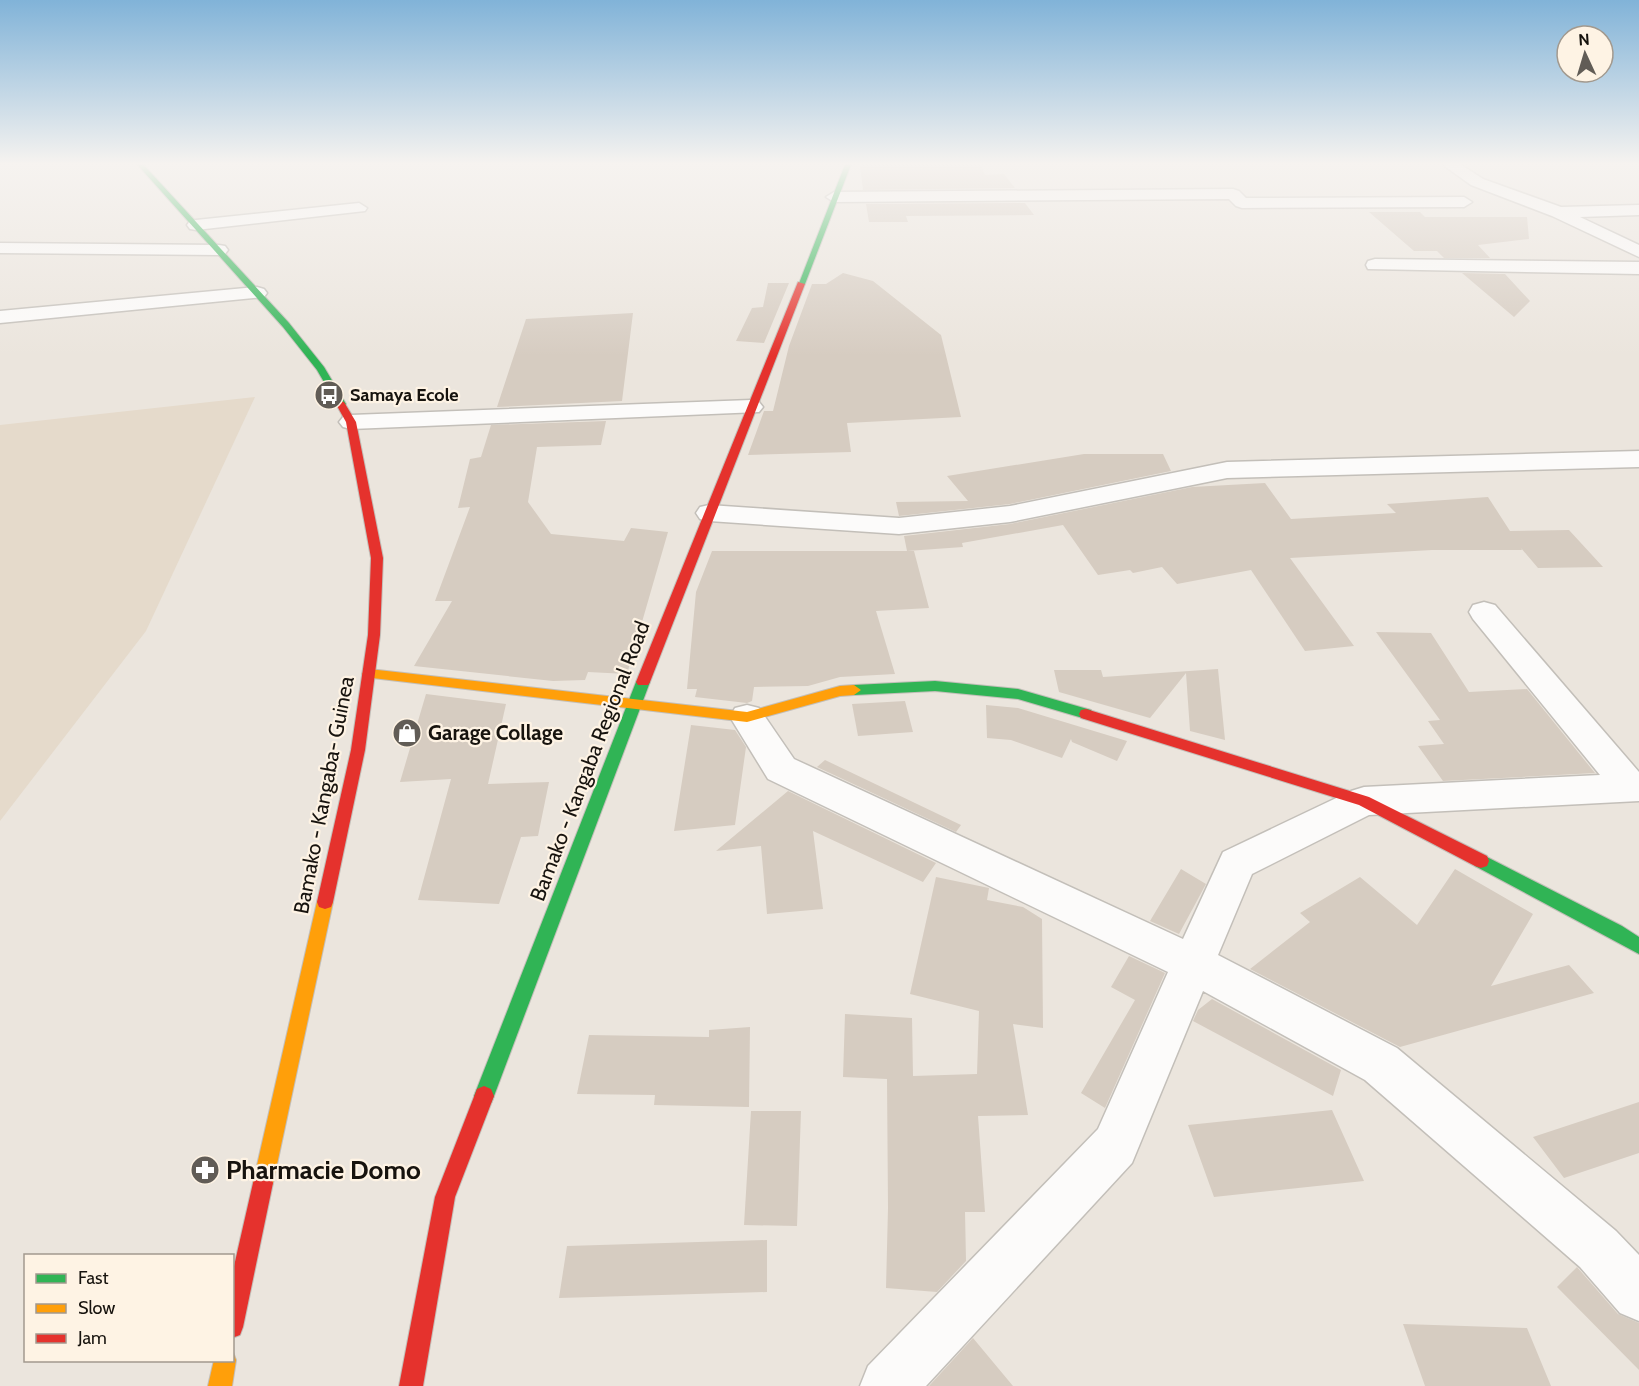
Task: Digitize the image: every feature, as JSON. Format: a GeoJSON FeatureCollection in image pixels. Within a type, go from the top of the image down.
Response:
{"type":"FeatureCollection","features":[{"type":"Feature","properties":{"kind":"street","name":"Bamako - Kangaba- Guinea"},"geometry":{"type":"LineString","coordinates":[[198,227],[258,293],[321,369],[351,422],[377,558],[374,635],[358,750],[234,1318]]}},
{"type":"Feature","properties":{"kind":"street","name":"Bamako - Kangaba Regional Road"},"geometry":{"type":"LineString","coordinates":[[411,1386],[446,1197],[634,705],[822,227]]}},
{"type":"Feature","properties":{"kind":"street"},"geometry":{"type":"LineString","coordinates":[[1588,227],[1639,252]]}},
{"type":"Feature","properties":{"kind":"street"},"geometry":{"type":"LineString","coordinates":[[0,248],[219,250]]}},
{"type":"Feature","properties":{"kind":"street"},"geometry":{"type":"LineString","coordinates":[[0,254],[72,248]]}},
{"type":"Feature","properties":{"kind":"street"},"geometry":{"type":"LineString","coordinates":[[1375,265],[1639,268]]}},
{"type":"Feature","properties":{"kind":"street"},"geometry":{"type":"LineString","coordinates":[[0,317],[258,293]]}},
{"type":"Feature","properties":{"kind":"street"},"geometry":{"type":"LineString","coordinates":[[351,422],[751,407]]}},
{"type":"Feature","properties":{"kind":"street"},"geometry":{"type":"LineString","coordinates":[[710,513],[899,526],[1010,514],[1227,470],[1639,459]]}},
{"type":"Feature","properties":{"kind":"street"},"geometry":{"type":"LineString","coordinates":[[1485,612],[1635,787]]}},
{"type":"Feature","properties":{"kind":"street"},"geometry":{"type":"LineString","coordinates":[[369,674],[747,717],[840,691],[935,686],[1018,694],[1125,725],[1364,801],[1616,931],[1639,946]]}},
{"type":"Feature","properties":{"kind":"street"},"geometry":{"type":"LineString","coordinates":[[747,717],[781,769],[1194,964],[1381,1064],[1598,1249],[1639,1294]]}},
{"type":"Feature","properties":{"kind":"street"},"geometry":{"type":"LineString","coordinates":[[888,1386],[1115,1146],[1237,863],[1364,801],[1635,787]]}},
{"type":"Feature","properties":{"kind":"street"},"geometry":{"type":"LineString","coordinates":[[220,1386],[225,1362]]}},
{"type":"Feature","properties":{"kind":"shaded area"},"geometry":{"type":"Polygon","coordinates":[[[255,397],[146,631],[0,821],[0,425],[255,397]]]}},
{"type":"Feature","properties":{"kind":"building"},"geometry":{"type":"Polygon","coordinates":[[[1386,227],[1528,227],[1529,239],[1478,245],[1490,258],[1444,258],[1437,251],[1414,251],[1386,227]]]}},
{"type":"Feature","properties":{"kind":"building"},"geometry":{"type":"Polygon","coordinates":[[[843,273],[873,281],[941,335],[961,417],[847,423],[851,452],[748,455],[764,411],[773,411],[789,346],[812,284],[826,284],[843,273]]]}},
{"type":"Feature","properties":{"kind":"building"},"geometry":{"type":"Polygon","coordinates":[[[1462,273],[1505,274],[1530,301],[1514,317],[1462,273]]]}},
{"type":"Feature","properties":{"kind":"building"},"geometry":{"type":"Polygon","coordinates":[[[768,283],[789,283],[764,343],[736,341],[752,308],[763,307],[768,283]]]}},
{"type":"Feature","properties":{"kind":"building"},"geometry":{"type":"Polygon","coordinates":[[[633,313],[622,401],[497,407],[526,319],[633,313]]]}},
{"type":"Feature","properties":{"kind":"building"},"geometry":{"type":"Polygon","coordinates":[[[606,421],[601,445],[537,447],[528,502],[551,534],[624,541],[631,528],[668,532],[627,674],[588,672],[585,680],[553,681],[414,666],[452,601],[435,601],[470,507],[458,508],[470,459],[481,457],[491,425],[606,421]]]}},
{"type":"Feature","properties":{"kind":"building"},"geometry":{"type":"Polygon","coordinates":[[[1084,454],[1163,454],[1171,471],[1010,504],[899,516],[896,502],[968,501],[947,476],[1084,454]]]}},
{"type":"Feature","properties":{"kind":"building"},"geometry":{"type":"Polygon","coordinates":[[[1265,483],[1291,519],[1396,513],[1387,504],[1488,497],[1510,531],[1569,530],[1603,567],[1538,568],[1521,548],[1522,550],[1432,550],[1290,558],[1354,646],[1305,651],[1251,570],[1177,584],[1162,567],[1133,573],[1130,570],[1098,575],[1063,525],[962,543],[963,547],[907,551],[904,536],[1010,524],[1192,487],[1265,483]]]}},
{"type":"Feature","properties":{"kind":"building"},"geometry":{"type":"Polygon","coordinates":[[[712,551],[914,551],[929,608],[876,611],[895,674],[840,677],[808,686],[754,687],[752,701],[747,703],[695,697],[697,689],[687,689],[696,592],[712,551]]]}},
{"type":"Feature","properties":{"kind":"building"},"geometry":{"type":"Polygon","coordinates":[[[1376,632],[1431,633],[1469,692],[1527,689],[1595,773],[1443,781],[1418,746],[1444,744],[1428,721],[1440,720],[1376,632]]]}},
{"type":"Feature","properties":{"kind":"building"},"geometry":{"type":"Polygon","coordinates":[[[1218,669],[1225,740],[1190,731],[1186,673],[1150,718],[1059,692],[1054,670],[1101,670],[1103,677],[1218,669]]]}},
{"type":"Feature","properties":{"kind":"building"},"geometry":{"type":"Polygon","coordinates":[[[426,694],[506,704],[488,784],[549,782],[538,836],[521,837],[499,904],[418,900],[451,779],[400,782],[426,694]]]}},
{"type":"Feature","properties":{"kind":"building"},"geometry":{"type":"Polygon","coordinates":[[[905,701],[913,732],[858,736],[852,704],[905,701]]]}},
{"type":"Feature","properties":{"kind":"building"},"geometry":{"type":"Polygon","coordinates":[[[986,705],[1018,708],[1127,741],[1117,761],[1072,742],[1071,739],[1062,758],[1011,740],[987,738],[986,705]]]}},
{"type":"Feature","properties":{"kind":"building"},"geometry":{"type":"Polygon","coordinates":[[[691,725],[735,730],[746,747],[735,825],[674,831],[691,725]]]}},
{"type":"Feature","properties":{"kind":"building"},"geometry":{"type":"Polygon","coordinates":[[[825,760],[961,825],[956,832],[817,767],[825,760]]]}},
{"type":"Feature","properties":{"kind":"building"},"geometry":{"type":"Polygon","coordinates":[[[788,791],[936,863],[923,882],[813,831],[823,909],[767,914],[761,846],[716,851],[788,791]]]}},
{"type":"Feature","properties":{"kind":"building"},"geometry":{"type":"Polygon","coordinates":[[[1181,869],[1206,884],[1179,934],[1150,921],[1181,869]]]}},
{"type":"Feature","properties":{"kind":"building"},"geometry":{"type":"Polygon","coordinates":[[[1455,869],[1533,914],[1491,986],[1569,965],[1594,993],[1400,1047],[1250,969],[1310,922],[1300,913],[1360,877],[1417,925],[1455,869]]]}},
{"type":"Feature","properties":{"kind":"building"},"geometry":{"type":"Polygon","coordinates":[[[936,877],[989,888],[987,900],[1023,907],[1042,919],[1043,1028],[1013,1024],[1028,1115],[978,1116],[985,1212],[965,1212],[966,1261],[937,1292],[886,1288],[887,1079],[843,1077],[845,1014],[912,1018],[913,1076],[977,1074],[979,1011],[910,994],[936,877]]]}},
{"type":"Feature","properties":{"kind":"building"},"geometry":{"type":"Polygon","coordinates":[[[1129,956],[1165,973],[1105,1108],[1081,1093],[1135,1000],[1111,987],[1129,956]]]}},
{"type":"Feature","properties":{"kind":"building"},"geometry":{"type":"Polygon","coordinates":[[[1212,999],[1341,1070],[1333,1096],[1193,1021],[1198,1010],[1212,999]]]}},
{"type":"Feature","properties":{"kind":"building"},"geometry":{"type":"Polygon","coordinates":[[[750,1027],[749,1107],[654,1105],[655,1095],[577,1094],[589,1035],[709,1037],[709,1030],[750,1027]]]}},
{"type":"Feature","properties":{"kind":"building"},"geometry":{"type":"Polygon","coordinates":[[[1639,1102],[1639,1153],[1564,1178],[1533,1137],[1639,1102]]]}},
{"type":"Feature","properties":{"kind":"building"},"geometry":{"type":"Polygon","coordinates":[[[1332,1110],[1364,1181],[1214,1197],[1188,1125],[1332,1110]]]}},
{"type":"Feature","properties":{"kind":"building"},"geometry":{"type":"Polygon","coordinates":[[[751,1111],[801,1111],[797,1226],[744,1225],[751,1111]]]}},
{"type":"Feature","properties":{"kind":"building"},"geometry":{"type":"Polygon","coordinates":[[[767,1240],[767,1292],[559,1298],[567,1246],[767,1240]]]}},
{"type":"Feature","properties":{"kind":"building"},"geometry":{"type":"Polygon","coordinates":[[[1577,1267],[1618,1314],[1639,1323],[1639,1370],[1557,1287],[1577,1267]]]}},
{"type":"Feature","properties":{"kind":"building"},"geometry":{"type":"Polygon","coordinates":[[[1403,1324],[1527,1328],[1551,1386],[1425,1386],[1403,1324]]]}},
{"type":"Feature","properties":{"kind":"building"},"geometry":{"type":"Polygon","coordinates":[[[973,1338],[1013,1386],[929,1386],[973,1338]]]}},
{"type":"Feature","properties":{"kind":"traffic: fast"},"geometry":{"type":"LineString","coordinates":[[197,227],[286,325],[321,369],[341,404]]}},
{"type":"Feature","properties":{"kind":"traffic: fast"},"geometry":{"type":"LineString","coordinates":[[801,284],[824,227]]}},
{"type":"Feature","properties":{"kind":"traffic: fast"},"geometry":{"type":"LineString","coordinates":[[484,1096],[643,682]]}},
{"type":"Feature","properties":{"kind":"traffic: fast"},"geometry":{"type":"LineString","coordinates":[[854,690],[935,686],[1018,694],[1086,714]]}},
{"type":"Feature","properties":{"kind":"traffic: fast"},"geometry":{"type":"LineString","coordinates":[[1481,861],[1616,931],[1639,946]]}},
{"type":"Feature","properties":{"kind":"traffic: slow"},"geometry":{"type":"LineString","coordinates":[[369,674],[747,717],[840,691],[854,690]]}},
{"type":"Feature","properties":{"kind":"traffic: slow"},"geometry":{"type":"LineString","coordinates":[[263,1183],[325,902]]}},
{"type":"Feature","properties":{"kind":"traffic: slow"},"geometry":{"type":"LineString","coordinates":[[220,1386],[225,1362]]}},
{"type":"Feature","properties":{"kind":"traffic: jam"},"geometry":{"type":"LineString","coordinates":[[643,682],[801,284]]}},
{"type":"Feature","properties":{"kind":"traffic: jam"},"geometry":{"type":"LineString","coordinates":[[325,902],[358,750],[374,635],[377,558],[351,422],[341,404]]}},
{"type":"Feature","properties":{"kind":"traffic: jam"},"geometry":{"type":"LineString","coordinates":[[1086,714],[1364,801],[1481,861]]}},
{"type":"Feature","properties":{"kind":"traffic: jam"},"geometry":{"type":"LineString","coordinates":[[411,1386],[445,1197],[484,1096]]}},
{"type":"Feature","properties":{"kind":"traffic: jam"},"geometry":{"type":"LineString","coordinates":[[234,1318],[263,1183]]}},
{"type":"Feature","properties":{"kind":"place","name":"Samaya Ecole"},"geometry":{"type":"Point","coordinates":[329,395]}},
{"type":"Feature","properties":{"kind":"place","name":"Garage Collage"},"geometry":{"type":"Point","coordinates":[407,733]}},
{"type":"Feature","properties":{"kind":"place","name":"Pharmacie Domo"},"geometry":{"type":"Point","coordinates":[205,1170]}}]}
